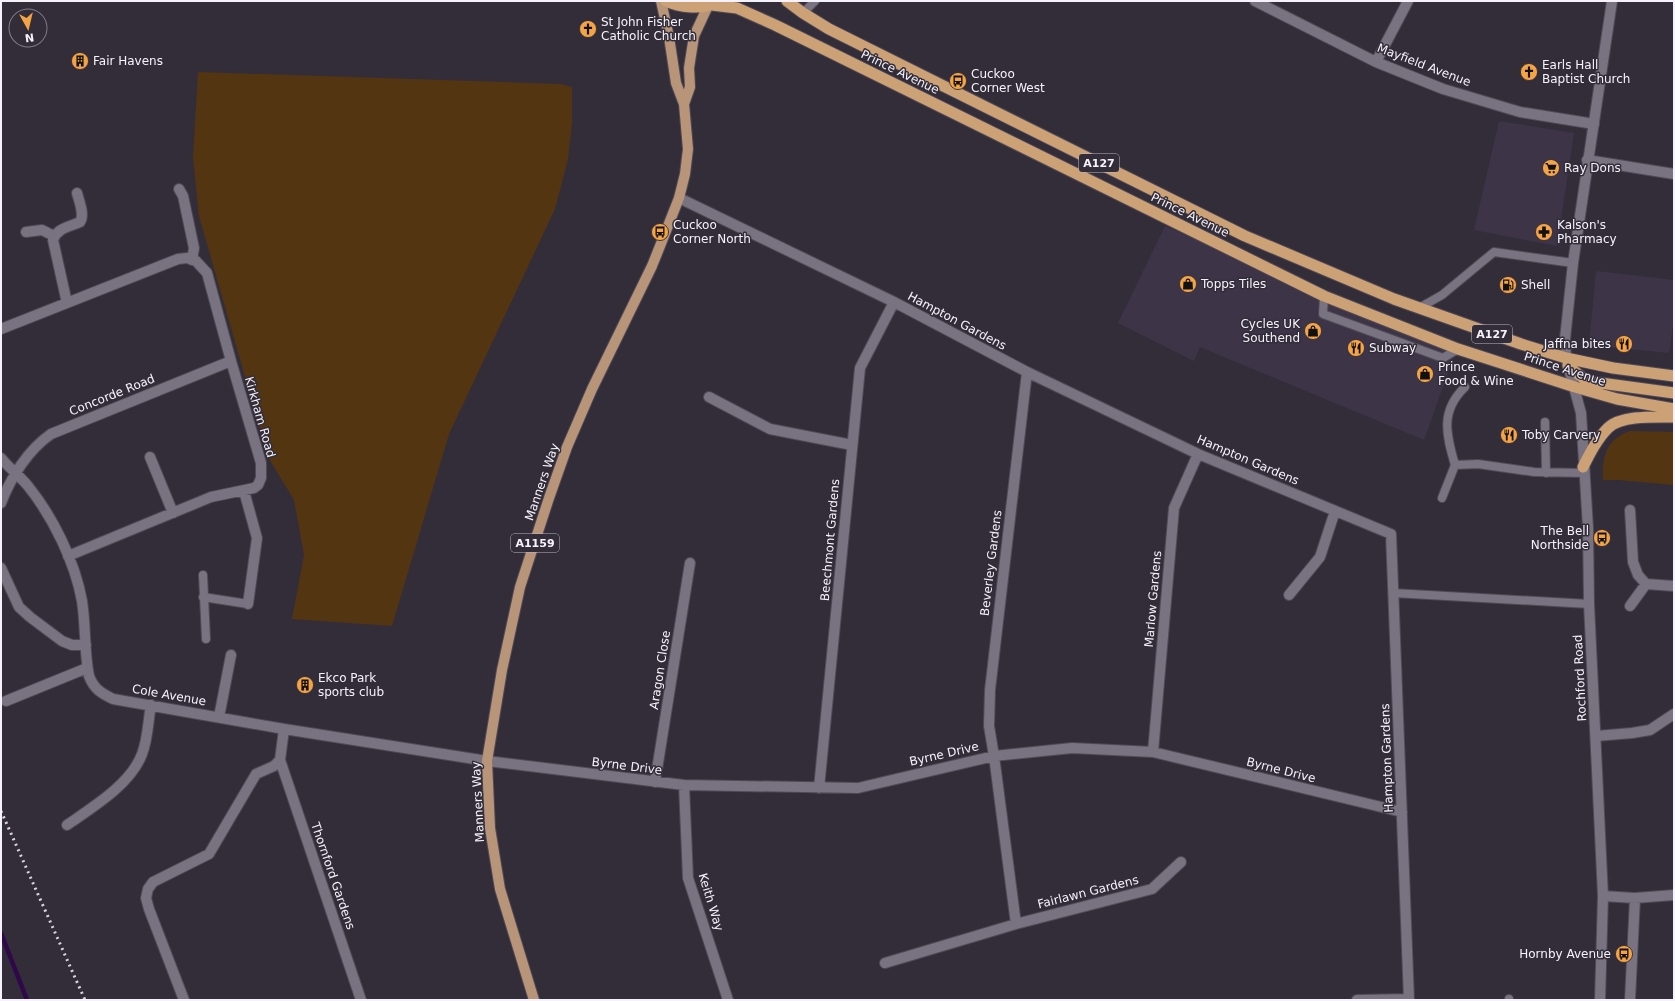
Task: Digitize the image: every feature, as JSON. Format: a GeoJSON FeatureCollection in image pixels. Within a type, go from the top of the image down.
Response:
{"type":"FeatureCollection","features":[{"type":"Feature","properties":{"kind":"highway","name":"Prince Avenue"},"geometry":{"type":"LineString","coordinates":[[666,1],[674,5],[685,7],[711,4],[737,8],[775,25],[1324,296],[1458,349],[1575,387],[1617,399],[1674,408]]}},
{"type":"Feature","properties":{"kind":"highway","name":"Prince Avenue"},"geometry":{"type":"LineString","coordinates":[[787,1],[829,29],[1245,236],[1394,299],[1567,362],[1674,376]]}},
{"type":"Feature","properties":{"kind":"highway","name":"A127"},"geometry":{"type":"LineString","coordinates":[[1567,362],[1583,378],[1593,382],[1674,393]]}},
{"type":"Feature","properties":{"kind":"highway"},"geometry":{"type":"LineString","coordinates":[[1583,470],[1596,443],[1609,427],[1617,422],[1634,418],[1674,417]]}},
{"type":"Feature","properties":{"kind":"main road","name":"Manners Way"},"geometry":{"type":"LineString","coordinates":[[534,1000],[500,889],[490,828],[487,761],[502,670],[520,587],[549,498],[567,447],[592,388],[652,266],[679,198],[685,174],[688,149],[684,104],[676,83],[669,37],[661,1]]}},
{"type":"Feature","properties":{"kind":"main road","name":"Manners Way"},"geometry":{"type":"LineString","coordinates":[[684,104],[690,87],[690,68],[694,36],[711,4]]}},
{"type":"Feature","properties":{"kind":"street","name":"Mayfield Avenue"},"geometry":{"type":"LineString","coordinates":[[1255,1],[1376,62],[1442,89],[1520,112],[1594,124]]}},
{"type":"Feature","properties":{"kind":"street"},"geometry":{"type":"LineString","coordinates":[[1376,62],[1408,1]]}},
{"type":"Feature","properties":{"kind":"street","name":"Rochford Road"},"geometry":{"type":"LineString","coordinates":[[1600,1000],[1603,896],[1589,604],[1588,528],[1583,470],[1581,413],[1567,362],[1565,339],[1572,263],[1612,1]]}},
{"type":"Feature","properties":{"kind":"street"},"geometry":{"type":"LineString","coordinates":[[1588,160],[1674,174]]}},
{"type":"Feature","properties":{"kind":"street"},"geometry":{"type":"LineString","coordinates":[[1,329],[178,259],[187,258],[192,260],[194,248],[183,196],[179,189]]}},
{"type":"Feature","properties":{"kind":"street"},"geometry":{"type":"LineString","coordinates":[[67,303],[53,244],[54,236],[60,230],[75,224],[82,219],[77,193]]}},
{"type":"Feature","properties":{"kind":"street","name":"Hampton Gardens"},"geometry":{"type":"LineString","coordinates":[[679,198],[894,302],[1027,372],[1198,454],[1391,534],[1409,999]]}},
{"type":"Feature","properties":{"kind":"street"},"geometry":{"type":"LineString","coordinates":[[26,232],[42,230],[54,236]]}},
{"type":"Feature","properties":{"kind":"street","name":"Kirkham Road"},"geometry":{"type":"LineString","coordinates":[[68,556],[211,497],[254,488],[258,485],[261,478],[262,472],[260,462],[207,273],[201,266],[192,260]]}},
{"type":"Feature","properties":{"kind":"street","name":"Beechmont Gardens"},"geometry":{"type":"LineString","coordinates":[[820,788],[860,368],[894,302]]}},
{"type":"Feature","properties":{"kind":"street","name":"Concorde Road"},"geometry":{"type":"LineString","coordinates":[[1,503],[16,472],[41,441],[51,434],[231,361]]}},
{"type":"Feature","properties":{"kind":"street","name":"Beverley Gardens"},"geometry":{"type":"LineString","coordinates":[[994,756],[989,726],[990,690],[1027,372]]}},
{"type":"Feature","properties":{"kind":"street"},"geometry":{"type":"LineString","coordinates":[[709,397],[770,429],[852,445]]}},
{"type":"Feature","properties":{"kind":"street","name":"Marlow Gardens"},"geometry":{"type":"LineString","coordinates":[[1153,752],[1174,508],[1198,454]]}},
{"type":"Feature","properties":{"kind":"street"},"geometry":{"type":"LineString","coordinates":[[150,457],[173,513]]}},
{"type":"Feature","properties":{"kind":"street","name":"Cole Avenue"},"geometry":{"type":"LineString","coordinates":[[1,459],[16,472],[43,506],[68,556],[77,580],[82,601],[87,668],[93,685],[101,693],[113,699],[284,729]]}},
{"type":"Feature","properties":{"kind":"street"},"geometry":{"type":"LineString","coordinates":[[244,490],[257,538],[248,604]]}},
{"type":"Feature","properties":{"kind":"street"},"geometry":{"type":"LineString","coordinates":[[1630,510],[1633,562],[1638,576],[1646,584],[1674,586]]}},
{"type":"Feature","properties":{"kind":"street"},"geometry":{"type":"LineString","coordinates":[[1288,595],[1320,557],[1335,511]]}},
{"type":"Feature","properties":{"kind":"street","name":"Aragon Close"},"geometry":{"type":"LineString","coordinates":[[655,782],[690,562]]}},
{"type":"Feature","properties":{"kind":"street"},"geometry":{"type":"LineString","coordinates":[[1,568],[20,607],[30,618],[62,641],[72,644],[86,645]]}},
{"type":"Feature","properties":{"kind":"street"},"geometry":{"type":"LineString","coordinates":[[1630,606],[1646,584]]}},
{"type":"Feature","properties":{"kind":"street"},"geometry":{"type":"LineString","coordinates":[[219,717],[231,655]]}},
{"type":"Feature","properties":{"kind":"street"},"geometry":{"type":"LineString","coordinates":[[6,702],[87,668]]}},
{"type":"Feature","properties":{"kind":"street"},"geometry":{"type":"LineString","coordinates":[[67,825],[99,803],[125,779],[135,767],[142,753],[151,705]]}},
{"type":"Feature","properties":{"kind":"street"},"geometry":{"type":"LineString","coordinates":[[1596,736],[1650,730],[1674,714]]}},
{"type":"Feature","properties":{"kind":"street"},"geometry":{"type":"LineString","coordinates":[[284,729],[487,761]]}},
{"type":"Feature","properties":{"kind":"street","name":"Thornford Gardens"},"geometry":{"type":"LineString","coordinates":[[284,729],[280,760],[360,1000]]}},
{"type":"Feature","properties":{"kind":"street","name":"Byrne Drive"},"geometry":{"type":"LineString","coordinates":[[487,761],[684,785],[858,788],[994,756],[1072,748],[1153,752],[1402,812]]}},
{"type":"Feature","properties":{"kind":"street"},"geometry":{"type":"LineString","coordinates":[[994,756],[1016,924]]}},
{"type":"Feature","properties":{"kind":"street"},"geometry":{"type":"LineString","coordinates":[[184,1000],[149,909],[146,898],[148,889],[153,882],[163,876],[209,854],[256,774],[274,766],[280,760]]}},
{"type":"Feature","properties":{"kind":"street","name":"Keith Way"},"geometry":{"type":"LineString","coordinates":[[684,785],[688,878],[728,1000]]}},
{"type":"Feature","properties":{"kind":"street","name":"Fairlawn Gardens"},"geometry":{"type":"LineString","coordinates":[[884,963],[1016,924],[1152,889],[1181,862]]}},
{"type":"Feature","properties":{"kind":"street"},"geometry":{"type":"LineString","coordinates":[[1603,896],[1635,898],[1674,895]]}},
{"type":"Feature","properties":{"kind":"street"},"geometry":{"type":"LineString","coordinates":[[1630,1000],[1635,898]]}},
{"type":"Feature","properties":{"kind":"street"},"geometry":{"type":"LineString","coordinates":[[1357,1000],[1409,999]]}},
{"type":"Feature","properties":{"kind":"lane"},"geometry":{"type":"LineString","coordinates":[[803,13],[815,1]]}},
{"type":"Feature","properties":{"kind":"lane"},"geometry":{"type":"LineString","coordinates":[[1419,308],[1442,295],[1494,252],[1572,263]]}},
{"type":"Feature","properties":{"kind":"lane"},"geometry":{"type":"LineString","coordinates":[[1324,296],[1323,314],[1443,358],[1458,349]]}},
{"type":"Feature","properties":{"kind":"lane"},"geometry":{"type":"LineString","coordinates":[[1442,498],[1455,465],[1449,446],[1446,423],[1452,404],[1457,395],[1465,387]]}},
{"type":"Feature","properties":{"kind":"lane"},"geometry":{"type":"LineString","coordinates":[[1545,422],[1546,473]]}},
{"type":"Feature","properties":{"kind":"lane"},"geometry":{"type":"LineString","coordinates":[[1455,465],[1478,464],[1546,473],[1583,470]]}},
{"type":"Feature","properties":{"kind":"lane"},"geometry":{"type":"LineString","coordinates":[[203,575],[206,640]]}},
{"type":"Feature","properties":{"kind":"lane"},"geometry":{"type":"LineString","coordinates":[[1393,593],[1589,604]]}},
{"type":"Feature","properties":{"kind":"lane"},"geometry":{"type":"LineString","coordinates":[[203,597],[248,604]]}},
{"type":"Feature","properties":{"kind":"shaded area"},"geometry":{"type":"Polygon","coordinates":[[[198,72],[560,84],[572,87],[572,123],[568,159],[555,209],[449,434],[392,626],[292,619],[304,555],[294,500],[268,457],[199,216],[193,157],[198,72]]]}},
{"type":"Feature","properties":{"kind":"shaded area"},"geometry":{"type":"Polygon","coordinates":[[[1499,121],[1574,133],[1557,246],[1474,230],[1499,121]]]}},
{"type":"Feature","properties":{"kind":"shaded area"},"geometry":{"type":"Polygon","coordinates":[[[1165,226],[1455,353],[1424,440],[1200,347],[1194,361],[1118,323],[1165,226]]]}},
{"type":"Feature","properties":{"kind":"shaded area"},"geometry":{"type":"Polygon","coordinates":[[[1596,271],[1674,280],[1674,318],[1669,353],[1589,345],[1596,271]]]}},
{"type":"Feature","properties":{"kind":"shaded area"},"geometry":{"type":"Polygon","coordinates":[[[1630,431],[1674,432],[1674,485],[1603,480],[1603,464],[1607,450],[1622,434],[1630,431]]]}},
{"type":"Feature","properties":{"kind":"waterway"},"geometry":{"type":"LineString","coordinates":[[1,933],[27,1000]]}},
{"type":"Feature","properties":{"kind":"railway"},"geometry":{"type":"LineString","coordinates":[[1,811],[85,1000]]}},
{"type":"Feature","properties":{"kind":"place","name":"St John Fisher Catholic Church"},"geometry":{"type":"Point","coordinates":[588,29]}},
{"type":"Feature","properties":{"kind":"place","name":"Fair Havens"},"geometry":{"type":"Point","coordinates":[80,61]}},
{"type":"Feature","properties":{"kind":"place","name":"Earls Hall Baptist Church"},"geometry":{"type":"Point","coordinates":[1529,72]}},
{"type":"Feature","properties":{"kind":"place","name":"Cuckoo Corner West"},"geometry":{"type":"Point","coordinates":[958,81]}},
{"type":"Feature","properties":{"kind":"place","name":"Ray Dons"},"geometry":{"type":"Point","coordinates":[1551,168]}},
{"type":"Feature","properties":{"kind":"place","name":"Cuckoo Corner North"},"geometry":{"type":"Point","coordinates":[660,232]}},
{"type":"Feature","properties":{"kind":"place","name":"Kalson's Pharmacy"},"geometry":{"type":"Point","coordinates":[1544,232]}},
{"type":"Feature","properties":{"kind":"place","name":"Topps Tiles"},"geometry":{"type":"Point","coordinates":[1188,284]}},
{"type":"Feature","properties":{"kind":"place","name":"Shell"},"geometry":{"type":"Point","coordinates":[1508,285]}},
{"type":"Feature","properties":{"kind":"place","name":"Cycles UK Southend"},"geometry":{"type":"Point","coordinates":[1313,331]}},
{"type":"Feature","properties":{"kind":"place","name":"Jaffna bites"},"geometry":{"type":"Point","coordinates":[1624,344]}},
{"type":"Feature","properties":{"kind":"place","name":"Subway"},"geometry":{"type":"Point","coordinates":[1356,348]}},
{"type":"Feature","properties":{"kind":"place","name":"Prince Food & Wine"},"geometry":{"type":"Point","coordinates":[1425,374]}},
{"type":"Feature","properties":{"kind":"place","name":"Toby Carvery"},"geometry":{"type":"Point","coordinates":[1509,435]}},
{"type":"Feature","properties":{"kind":"place","name":"The Bell Northside"},"geometry":{"type":"Point","coordinates":[1602,538]}},
{"type":"Feature","properties":{"kind":"place","name":"Ekco Park sports club"},"geometry":{"type":"Point","coordinates":[305,685]}},
{"type":"Feature","properties":{"kind":"place","name":"Hornby Avenue"},"geometry":{"type":"Point","coordinates":[1624,954]}}]}
